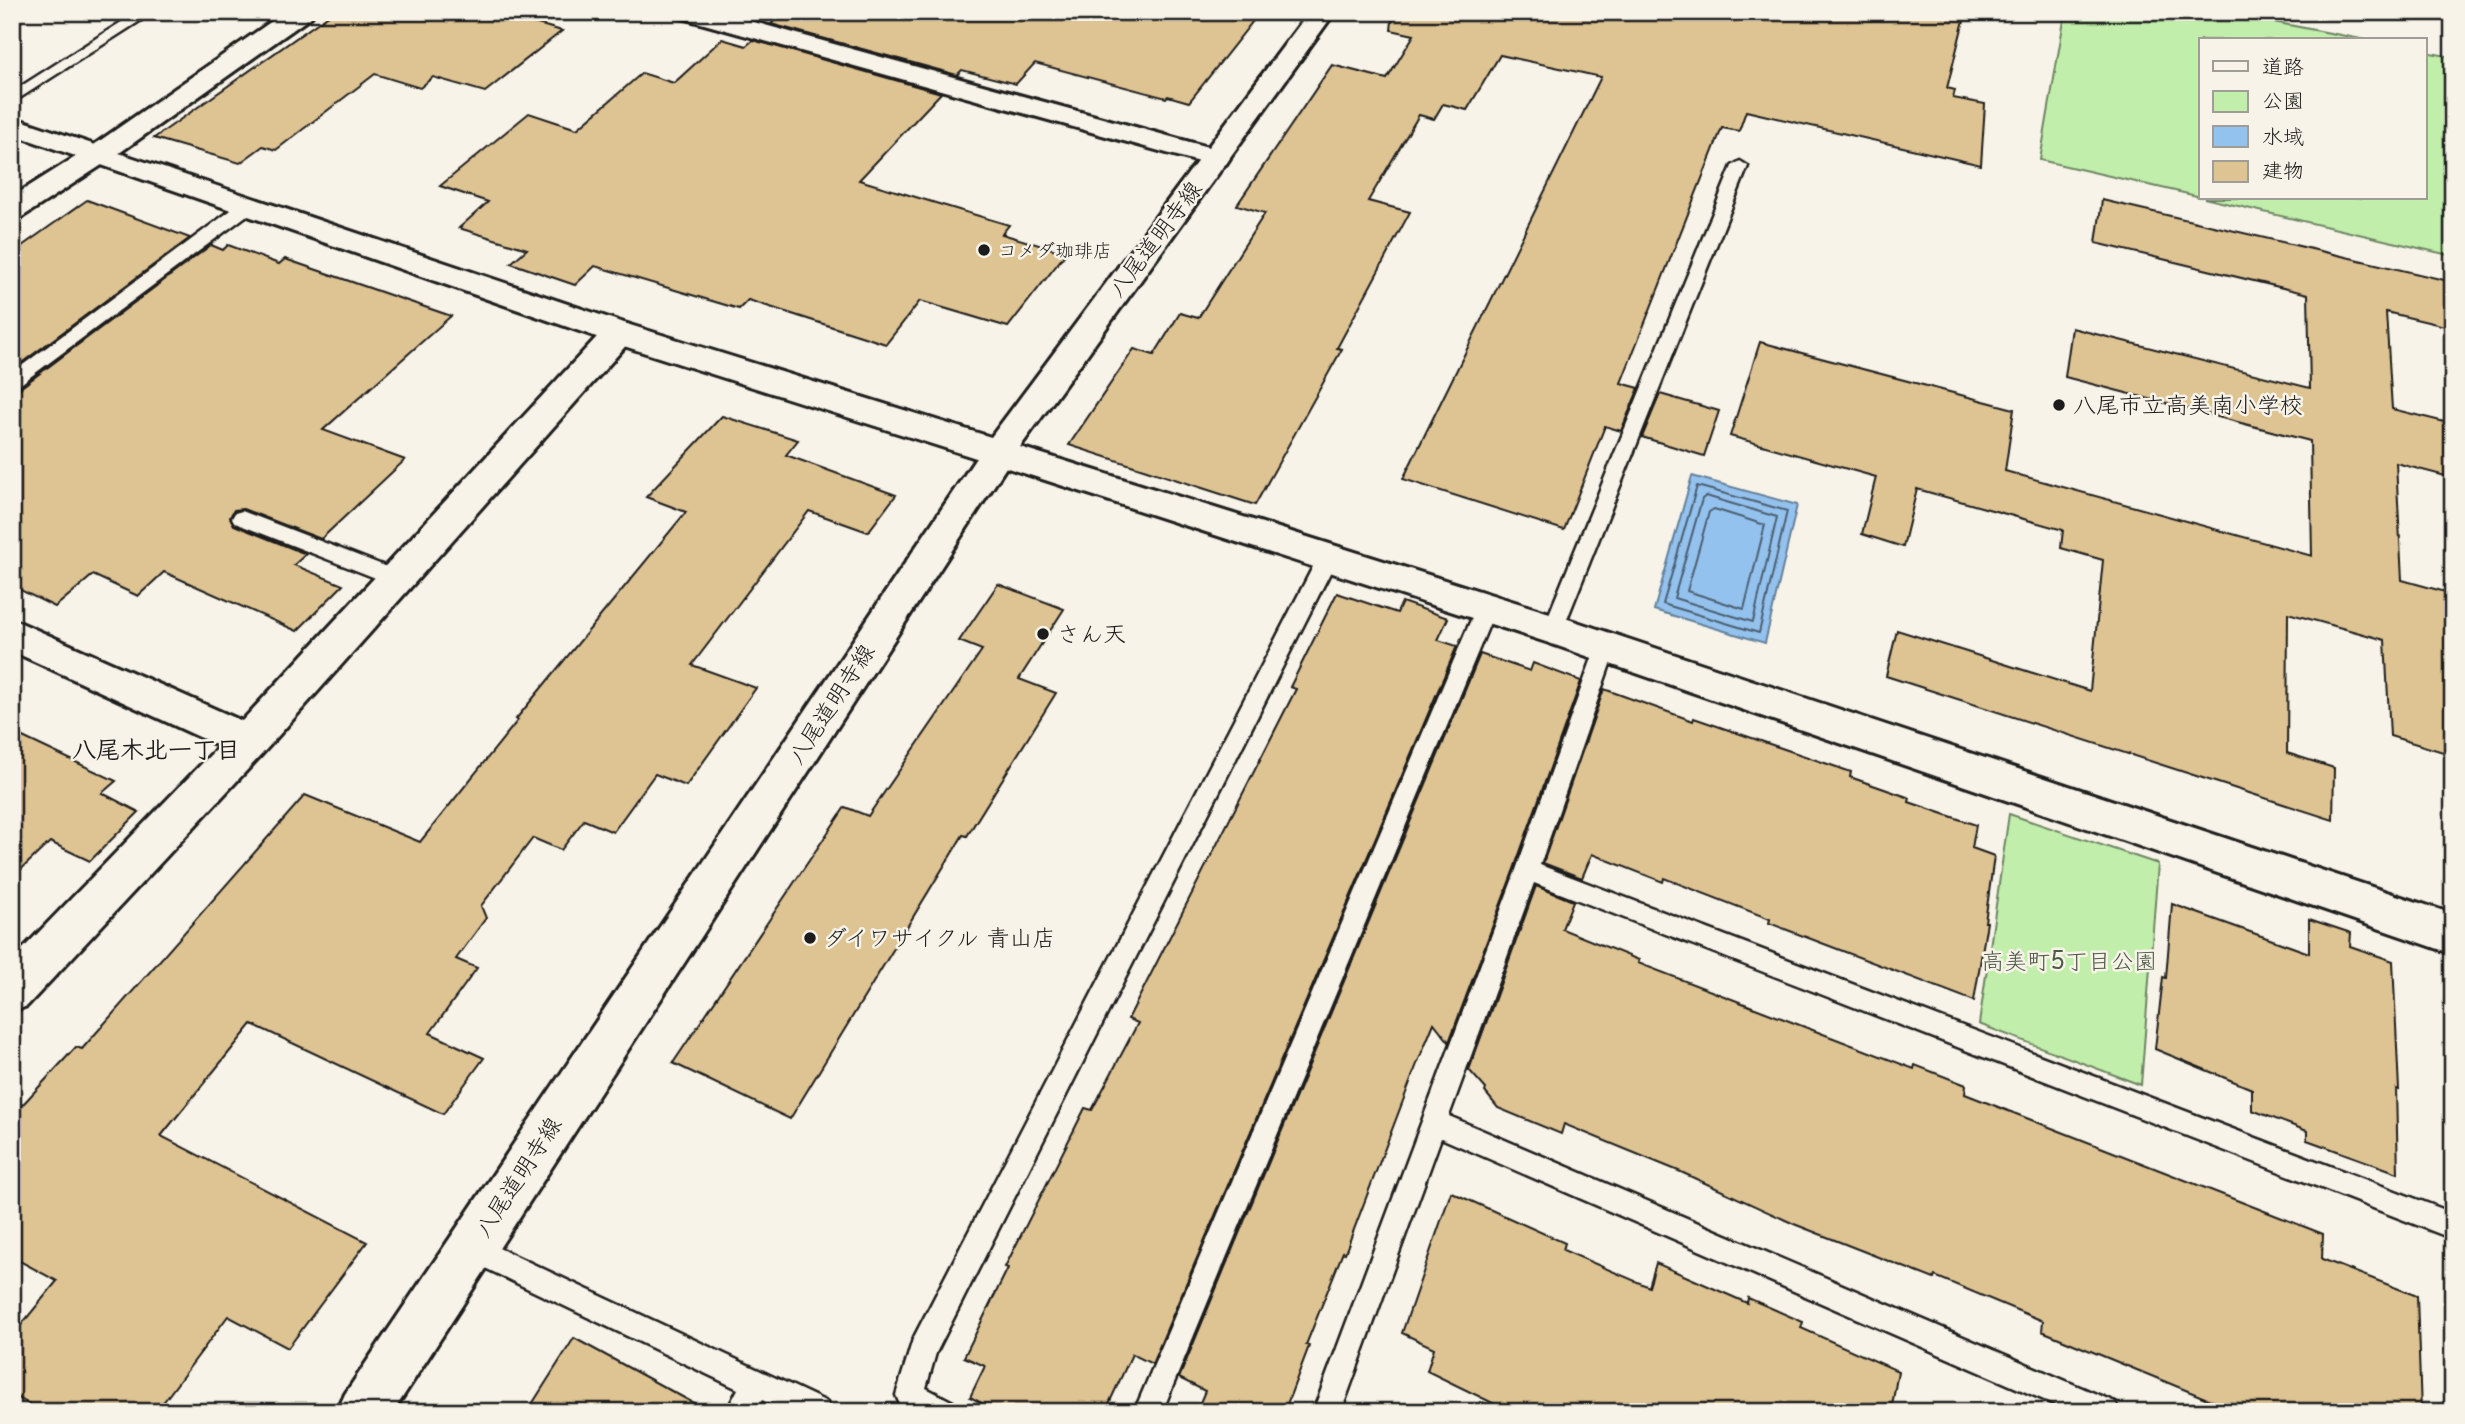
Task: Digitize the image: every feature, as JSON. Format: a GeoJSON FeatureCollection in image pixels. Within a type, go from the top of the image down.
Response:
{"type":"FeatureCollection","features":[{"type":"Feature","properties":{"kind":"street"},"geometry":{"type":"LineString","coordinates":[[12,210],[98,155],[302,12]]}},
{"type":"Feature","properties":{"kind":"street"},"geometry":{"type":"LineString","coordinates":[[688,12],[737,18],[1216,158]]}},
{"type":"Feature","properties":{"kind":"street","name":"八尾道明寺線"},"geometry":{"type":"LineString","coordinates":[[363,1412],[998,452],[1321,12]]}},
{"type":"Feature","properties":{"kind":"street"},"geometry":{"type":"LineString","coordinates":[[12,125],[619,333],[1553,629],[2453,934]]}},
{"type":"Feature","properties":{"kind":"street"},"geometry":{"type":"LineString","coordinates":[[12,991],[248,742],[619,333]]}},
{"type":"Feature","properties":{"kind":"street"},"geometry":{"type":"LineString","coordinates":[[12,634],[248,742]]}},
{"type":"Feature","properties":{"kind":"lane"},"geometry":{"type":"LineString","coordinates":[[12,99],[147,12]]}},
{"type":"Feature","properties":{"kind":"lane"},"geometry":{"type":"LineString","coordinates":[[1553,629],[1740,166]]}},
{"type":"Feature","properties":{"kind":"lane"},"geometry":{"type":"LineString","coordinates":[[12,382],[248,206]]}},
{"type":"Feature","properties":{"kind":"lane"},"geometry":{"type":"LineString","coordinates":[[242,517],[396,578]]}},
{"type":"Feature","properties":{"kind":"lane"},"geometry":{"type":"LineString","coordinates":[[943,1412],[910,1395],[923,1349],[1328,557]]}},
{"type":"Feature","properties":{"kind":"lane"},"geometry":{"type":"LineString","coordinates":[[1149,1412],[1486,608]]}},
{"type":"Feature","properties":{"kind":"lane"},"geometry":{"type":"LineString","coordinates":[[1331,1410],[1606,648]]}},
{"type":"Feature","properties":{"kind":"lane"},"geometry":{"type":"LineString","coordinates":[[1527,870],[2453,1226]]}},
{"type":"Feature","properties":{"kind":"lane"},"geometry":{"type":"LineString","coordinates":[[1434,1122],[2105,1412]]}},
{"type":"Feature","properties":{"kind":"lane"},"geometry":{"type":"LineString","coordinates":[[471,1248],[817,1412]]}},
{"type":"Feature","properties":{"kind":"lane"},"geometry":{"type":"LineString","coordinates":[[740,1412],[757,1382]]}},
{"type":"Feature","properties":{"kind":"green space"},"geometry":{"type":"Polygon","coordinates":[[[2077,12],[2222,12],[2356,38],[2199,38],[2199,197],[2040,160],[2064,20],[2077,12]]]}},
{"type":"Feature","properties":{"kind":"green space"},"geometry":{"type":"Polygon","coordinates":[[[2426,52],[2453,57],[2453,256],[2213,200],[2426,200],[2426,52]]]}},
{"type":"Feature","properties":{"kind":"green space","name":"高美町5丁目公園"},"geometry":{"type":"Polygon","coordinates":[[[2009,814],[2158,864],[2141,1085],[1979,1024],[2009,814]]]}},
{"type":"Feature","properties":{"kind":"water"},"geometry":{"type":"Polygon","coordinates":[[[1692,476],[1797,505],[1765,643],[1654,610],[1692,476]]]}},
{"type":"Feature","properties":{"kind":"building"},"geometry":{"type":"Polygon","coordinates":[[[333,12],[496,12],[562,31],[485,92],[433,77],[420,88],[375,74],[276,150],[263,146],[240,163],[154,138],[333,12]]]}},
{"type":"Feature","properties":{"kind":"building"},"geometry":{"type":"Polygon","coordinates":[[[784,12],[1260,12],[1189,102],[1035,63],[1016,84],[962,70],[957,75],[771,24],[784,12]]]}},
{"type":"Feature","properties":{"kind":"building"},"geometry":{"type":"Polygon","coordinates":[[[1393,12],[1966,12],[1947,88],[1955,90],[1953,98],[1985,104],[1981,165],[1746,111],[1739,131],[1722,128],[1621,383],[1639,388],[1621,431],[1605,426],[1564,530],[1403,479],[1601,77],[1500,55],[1467,110],[1443,104],[1434,119],[1419,115],[1368,201],[1410,212],[1337,348],[1342,349],[1255,505],[1069,445],[1134,349],[1154,355],[1180,313],[1198,318],[1265,213],[1237,205],[1332,65],[1387,79],[1414,35],[1391,30],[1393,12]]]}},
{"type":"Feature","properties":{"kind":"building"},"geometry":{"type":"Polygon","coordinates":[[[722,39],[746,46],[753,40],[941,93],[859,180],[1009,225],[1002,234],[1066,253],[1008,327],[920,301],[886,344],[748,300],[739,309],[595,266],[575,285],[511,263],[527,249],[459,228],[488,202],[440,186],[529,113],[577,129],[642,73],[674,83],[722,39]]]}},
{"type":"Feature","properties":{"kind":"building"},"geometry":{"type":"Polygon","coordinates":[[[87,200],[190,238],[12,370],[12,253],[87,200]]]}},
{"type":"Feature","properties":{"kind":"building"},"geometry":{"type":"Polygon","coordinates":[[[2102,200],[2453,282],[2453,328],[2386,312],[2392,409],[2453,424],[2453,478],[2396,463],[2402,580],[2453,594],[2453,755],[2390,736],[2385,640],[2288,613],[2287,753],[2334,768],[2333,820],[1886,676],[1897,630],[2090,691],[2103,560],[2061,548],[2063,530],[1917,489],[1903,547],[1862,534],[1876,477],[1730,436],[1760,342],[2014,409],[2005,471],[2312,556],[2310,441],[2065,377],[2072,328],[2310,388],[2308,294],[2096,243],[2102,200]]]}},
{"type":"Feature","properties":{"kind":"building"},"geometry":{"type":"Polygon","coordinates":[[[211,245],[223,250],[228,245],[279,264],[285,259],[451,316],[323,430],[405,460],[321,539],[243,509],[234,510],[230,517],[234,525],[306,554],[294,565],[343,585],[297,631],[164,572],[138,596],[93,575],[55,607],[12,586],[12,390],[20,388],[211,245]]]}},
{"type":"Feature","properties":{"kind":"building"},"geometry":{"type":"Polygon","coordinates":[[[1660,394],[1719,411],[1704,456],[1642,437],[1660,394]]]}},
{"type":"Feature","properties":{"kind":"building"},"geometry":{"type":"Polygon","coordinates":[[[722,416],[798,440],[786,455],[896,495],[868,532],[809,511],[692,665],[756,688],[686,786],[655,774],[613,832],[584,820],[561,850],[533,838],[481,906],[486,918],[456,959],[477,968],[430,1033],[484,1058],[443,1114],[252,1024],[161,1136],[367,1242],[288,1348],[228,1316],[156,1412],[42,1412],[12,1394],[12,1336],[57,1281],[12,1257],[12,1116],[76,1047],[82,1049],[305,795],[420,842],[518,720],[516,719],[686,512],[646,497],[722,416]]]}},
{"type":"Feature","properties":{"kind":"building"},"geometry":{"type":"Polygon","coordinates":[[[998,584],[1064,609],[1019,679],[1056,693],[967,836],[963,835],[790,1119],[673,1063],[845,807],[868,816],[982,650],[959,641],[998,584]]]}},
{"type":"Feature","properties":{"kind":"building"},"geometry":{"type":"Polygon","coordinates":[[[1337,593],[1397,613],[1402,602],[1448,618],[1438,640],[1457,646],[1152,1364],[1132,1354],[1105,1412],[999,1412],[970,1397],[985,1366],[964,1357],[1008,1268],[1005,1267],[1085,1108],[1092,1110],[1138,1023],[1128,1019],[1296,689],[1290,687],[1337,593]]]}},
{"type":"Feature","properties":{"kind":"building"},"geometry":{"type":"Polygon","coordinates":[[[1480,654],[1530,671],[1533,663],[1581,681],[1514,869],[1449,1042],[1434,1023],[1345,1253],[1343,1252],[1306,1345],[1309,1346],[1284,1412],[1196,1412],[1205,1391],[1179,1378],[1480,654]]]}},
{"type":"Feature","properties":{"kind":"building"},"geometry":{"type":"Polygon","coordinates":[[[1604,689],[1851,772],[1850,777],[1910,798],[1909,802],[1976,825],[1972,848],[1994,856],[1974,1001],[1769,923],[1770,919],[1664,878],[1663,882],[1592,854],[1582,878],[1543,863],[1604,689]]]}},
{"type":"Feature","properties":{"kind":"building"},"geometry":{"type":"Polygon","coordinates":[[[12,732],[116,781],[102,793],[139,812],[90,861],[50,842],[12,878],[12,732]]]}},
{"type":"Feature","properties":{"kind":"building"},"geometry":{"type":"Polygon","coordinates":[[[1536,886],[1573,901],[1562,929],[1639,960],[1638,963],[1914,1069],[1915,1065],[1966,1085],[1965,1094],[2323,1234],[2322,1259],[2417,1296],[2421,1412],[2239,1412],[2042,1331],[2043,1321],[1935,1276],[1934,1279],[1794,1224],[1681,1172],[1564,1124],[1561,1134],[1498,1108],[1469,1070],[1536,886]]]}},
{"type":"Feature","properties":{"kind":"building"},"geometry":{"type":"Polygon","coordinates":[[[2172,904],[2309,953],[2309,919],[2351,933],[2350,946],[2393,961],[2399,1090],[2396,1089],[2398,1173],[2307,1140],[2307,1131],[2252,1110],[2252,1089],[2155,1049],[2163,977],[2166,978],[2172,904]]]}},
{"type":"Feature","properties":{"kind":"building"},"geometry":{"type":"Polygon","coordinates":[[[1451,1192],[1565,1243],[1563,1250],[1649,1287],[1656,1263],[1747,1303],[1748,1298],[1803,1322],[1801,1328],[1898,1371],[1891,1412],[1511,1412],[1427,1371],[1434,1348],[1402,1333],[1451,1192]]]}},
{"type":"Feature","properties":{"kind":"building"},"geometry":{"type":"Polygon","coordinates":[[[574,1338],[710,1412],[527,1412],[574,1338]]]}},
{"type":"Feature","properties":{"kind":"place","name":"コメダ珈琲店"},"geometry":{"type":"Point","coordinates":[984,250]}},
{"type":"Feature","properties":{"kind":"place","name":"八尾市立高美南小学校"},"geometry":{"type":"Point","coordinates":[2059,405]}},
{"type":"Feature","properties":{"kind":"place","name":"さん天"},"geometry":{"type":"Point","coordinates":[1043,634]}},
{"type":"Feature","properties":{"kind":"place","name":"ダイワサイクル 青山店"},"geometry":{"type":"Point","coordinates":[810,938]}},
{"type":"Feature","properties":{"kind":"district","name":"八尾木北一丁目"},"geometry":{"type":"Point","coordinates":[156,750]}}]}
